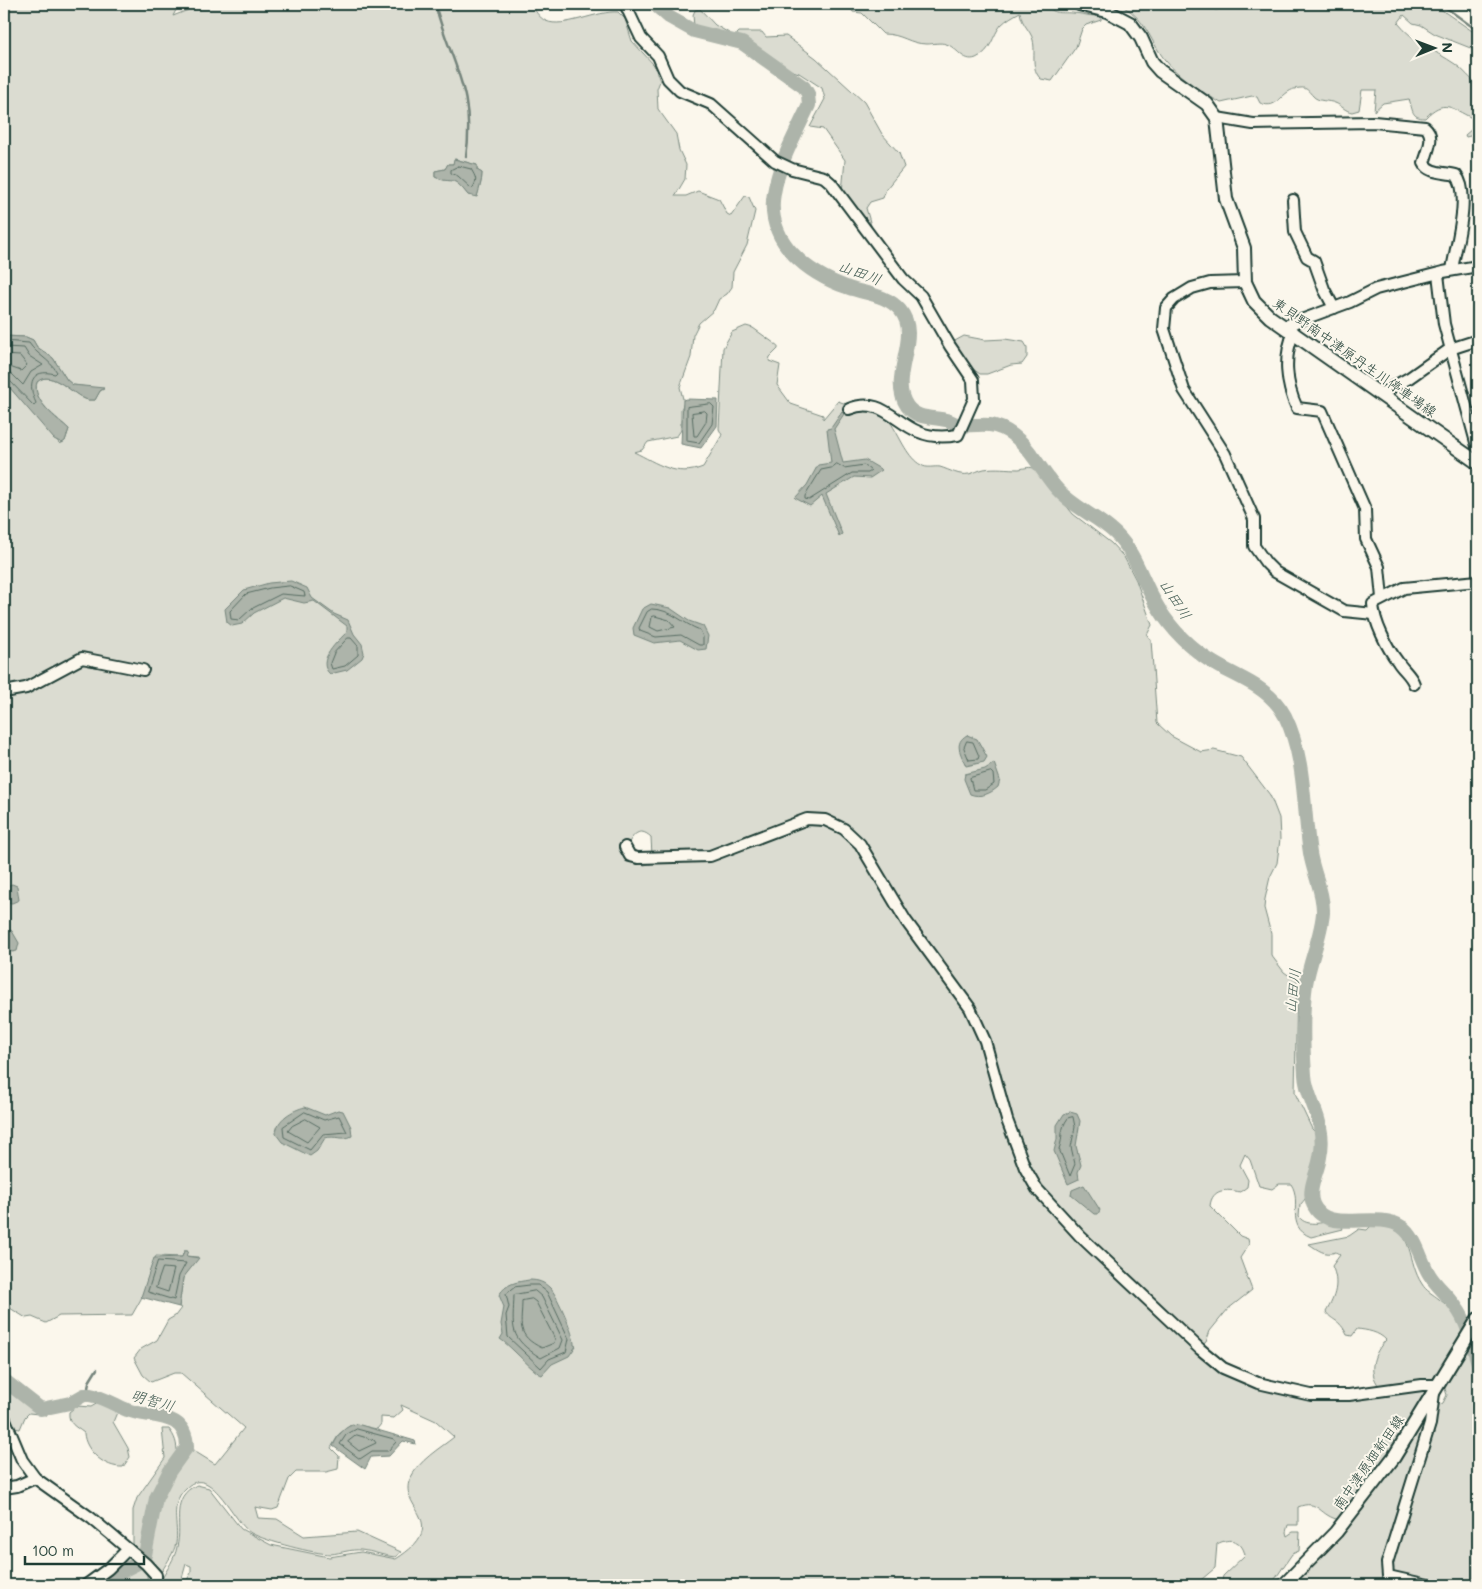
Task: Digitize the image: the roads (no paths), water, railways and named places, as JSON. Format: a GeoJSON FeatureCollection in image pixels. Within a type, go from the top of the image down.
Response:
{"type":"FeatureCollection","features":[{"type":"Feature","properties":{"kind":"main road"},"geometry":{"type":"LineString","coordinates":[[1079,4],[1112,13],[1130,23],[1160,71],[1207,104],[1218,118]]}},
{"type":"Feature","properties":{"kind":"main road","name":"東貝野南中津原丹生川停車場線"},"geometry":{"type":"LineString","coordinates":[[1218,118],[1226,199],[1244,248],[1245,282],[1254,301],[1270,317],[1478,463]]}},
{"type":"Feature","properties":{"kind":"main road","name":"南中津原畑新田線"},"geometry":{"type":"LineString","coordinates":[[1284,1585],[1336,1532],[1394,1457],[1478,1319]]}},
{"type":"Feature","properties":{"kind":"street"},"geometry":{"type":"LineString","coordinates":[[625,4],[641,38],[658,56],[668,79],[680,91],[711,104],[775,161],[792,169],[815,174],[831,182],[903,279],[922,296],[973,380],[975,394],[966,419],[959,433],[947,437],[917,432],[874,406],[860,404],[849,409]]}},
{"type":"Feature","properties":{"kind":"street"},"geometry":{"type":"LineString","coordinates":[[1218,118],[1252,124],[1374,122],[1414,124],[1425,127],[1430,132],[1431,140],[1424,163],[1425,167],[1456,175],[1460,184],[1462,220],[1452,270]]}},
{"type":"Feature","properties":{"kind":"street"},"geometry":{"type":"LineString","coordinates":[[1294,200],[1295,232],[1307,257],[1314,261],[1324,289],[1334,308]]}},
{"type":"Feature","properties":{"kind":"street"},"geometry":{"type":"LineString","coordinates":[[1382,598],[1379,567],[1366,539],[1365,509],[1324,415],[1322,412],[1300,409],[1295,405],[1287,370],[1289,329],[1376,288],[1452,270],[1478,266]]}},
{"type":"Feature","properties":{"kind":"street"},"geometry":{"type":"LineString","coordinates":[[1438,274],[1442,312],[1450,348],[1478,450]]}},
{"type":"Feature","properties":{"kind":"street"},"geometry":{"type":"LineString","coordinates":[[1245,282],[1204,284],[1192,288],[1166,308],[1165,334],[1184,390],[1229,462],[1254,519],[1254,546],[1266,563],[1275,572],[1344,611],[1374,614]]}},
{"type":"Feature","properties":{"kind":"street"},"geometry":{"type":"LineString","coordinates":[[1380,394],[1409,378],[1450,348],[1478,340]]}},
{"type":"Feature","properties":{"kind":"street"},"geometry":{"type":"LineString","coordinates":[[1414,684],[1412,678],[1393,656],[1374,614],[1373,604],[1382,598],[1411,586],[1478,581]]}},
{"type":"Feature","properties":{"kind":"street"},"geometry":{"type":"LineString","coordinates":[[4,692],[26,688],[74,660],[92,658],[143,670]]}},
{"type":"Feature","properties":{"kind":"street"},"geometry":{"type":"LineString","coordinates":[[624,847],[630,856],[638,858],[710,856],[806,819],[825,820],[844,829],[860,844],[906,921],[950,978],[973,1014],[986,1041],[1007,1120],[1025,1168],[1037,1189],[1080,1236],[1200,1349],[1223,1368],[1232,1372],[1258,1383],[1311,1395],[1349,1395],[1422,1385],[1436,1388],[1430,1424],[1387,1563],[1388,1576],[1428,1585]]}},
{"type":"Feature","properties":{"kind":"street"},"geometry":{"type":"LineString","coordinates":[[4,1417],[22,1460],[35,1478],[91,1518],[146,1564],[156,1575],[156,1585]]}},
{"type":"Feature","properties":{"kind":"street"},"geometry":{"type":"LineString","coordinates":[[4,1488],[17,1486],[35,1478]]}},
{"type":"Feature","properties":{"kind":"street"},"geometry":{"type":"LineString","coordinates":[[86,1585],[130,1551]]}},
{"type":"Feature","properties":{"kind":"water"},"geometry":{"type":"Polygon","coordinates":[[[454,159],[477,165],[477,170],[482,173],[477,197],[468,195],[455,182],[435,177],[435,171],[445,169],[448,164],[453,164],[454,159]]]}},
{"type":"Feature","properties":{"kind":"water"},"geometry":{"type":"Polygon","coordinates":[[[4,336],[26,337],[33,340],[37,347],[53,358],[67,380],[73,385],[104,388],[95,400],[88,400],[56,380],[49,378],[37,382],[36,389],[42,403],[52,415],[69,429],[65,441],[62,443],[54,439],[4,381],[4,336]]]}},
{"type":"Feature","properties":{"kind":"water"},"geometry":{"type":"Polygon","coordinates":[[[683,400],[718,400],[717,426],[701,448],[681,444],[683,400]]]}},
{"type":"Feature","properties":{"kind":"water"},"geometry":{"type":"Polygon","coordinates":[[[842,412],[844,414],[834,429],[843,463],[865,460],[882,470],[870,478],[854,477],[826,494],[842,534],[839,536],[822,496],[810,506],[795,498],[807,485],[818,465],[831,463],[827,429],[831,428],[842,412]]]}},
{"type":"Feature","properties":{"kind":"water"},"geometry":{"type":"Polygon","coordinates":[[[291,581],[307,588],[312,598],[334,614],[348,620],[354,634],[362,644],[364,653],[362,658],[347,670],[330,674],[326,669],[325,663],[329,652],[347,632],[347,626],[314,601],[304,603],[283,598],[254,613],[242,624],[232,626],[227,622],[225,609],[244,590],[269,583],[291,581]]]}},
{"type":"Feature","properties":{"kind":"water"},"geometry":{"type":"Polygon","coordinates":[[[651,604],[670,608],[689,621],[703,626],[708,636],[706,649],[698,650],[680,640],[654,643],[634,635],[633,628],[642,609],[651,604]]]}},
{"type":"Feature","properties":{"kind":"water"},"geometry":{"type":"Polygon","coordinates":[[[967,735],[977,739],[987,757],[984,762],[966,766],[960,753],[959,745],[967,735]]]}},
{"type":"Feature","properties":{"kind":"water"},"geometry":{"type":"Polygon","coordinates":[[[994,763],[1000,780],[998,787],[985,795],[977,796],[970,794],[964,779],[965,774],[985,769],[994,763]]]}},
{"type":"Feature","properties":{"kind":"water"},"geometry":{"type":"Polygon","coordinates":[[[12,884],[17,886],[19,900],[12,903],[4,902],[4,887],[12,884]]]}},
{"type":"Feature","properties":{"kind":"water"},"geometry":{"type":"Polygon","coordinates":[[[4,927],[12,931],[19,943],[17,951],[12,952],[4,947],[4,927]]]}},
{"type":"Feature","properties":{"kind":"water"},"geometry":{"type":"Polygon","coordinates":[[[305,1107],[325,1115],[338,1110],[343,1111],[351,1127],[352,1136],[325,1138],[317,1151],[310,1156],[282,1142],[276,1134],[279,1124],[295,1110],[305,1107]]]}},
{"type":"Feature","properties":{"kind":"water"},"geometry":{"type":"Polygon","coordinates":[[[1070,1112],[1077,1114],[1080,1121],[1076,1146],[1081,1165],[1078,1172],[1079,1179],[1068,1184],[1054,1151],[1057,1139],[1057,1125],[1064,1114],[1070,1112]]]}},
{"type":"Feature","properties":{"kind":"water"},"geometry":{"type":"Polygon","coordinates":[[[1084,1185],[1100,1210],[1098,1214],[1094,1214],[1071,1195],[1072,1190],[1084,1185]]]}},
{"type":"Feature","properties":{"kind":"water"},"geometry":{"type":"Polygon","coordinates":[[[184,1251],[188,1251],[186,1256],[199,1258],[183,1278],[179,1307],[141,1297],[154,1258],[182,1257],[184,1251]]]}},
{"type":"Feature","properties":{"kind":"water"},"geometry":{"type":"Polygon","coordinates":[[[529,1280],[543,1283],[553,1292],[565,1316],[574,1345],[576,1346],[569,1356],[552,1364],[542,1375],[500,1339],[503,1334],[501,1324],[504,1307],[499,1295],[505,1288],[516,1282],[529,1280]]]}},
{"type":"Feature","properties":{"kind":"water"},"geometry":{"type":"Polygon","coordinates":[[[357,1424],[415,1441],[416,1444],[403,1441],[389,1456],[371,1457],[365,1469],[333,1446],[342,1431],[349,1426],[357,1424]]]}},
{"type":"Feature","properties":{"kind":"waterway"},"geometry":{"type":"LineString","coordinates":[[435,4],[465,95],[468,114],[466,157]]}},
{"type":"Feature","properties":{"kind":"waterway","name":"山田川"},"geometry":{"type":"LineString","coordinates":[[654,4],[669,17],[694,31],[742,43],[804,87],[808,94],[809,105],[784,159],[776,182],[773,211],[776,227],[783,241],[805,265],[834,282],[883,298],[900,310],[906,321],[908,332],[901,383],[902,395],[907,406],[918,415],[925,417],[946,420],[958,426],[991,425],[1006,430],[1015,436],[1064,496],[1102,522],[1123,542],[1159,609],[1182,638],[1203,656],[1259,688],[1278,705],[1285,716],[1297,749],[1303,784],[1310,853],[1323,906],[1320,931],[1306,984],[1303,1017],[1306,1082],[1321,1131],[1321,1153],[1312,1186],[1311,1198],[1320,1213],[1329,1219],[1340,1221],[1379,1220],[1391,1222],[1402,1227],[1415,1243],[1429,1274],[1453,1303],[1464,1320],[1478,1363]]}},
{"type":"Feature","properties":{"kind":"waterway"},"geometry":{"type":"LineString","coordinates":[[1198,4],[1218,8],[1236,4]]}},
{"type":"Feature","properties":{"kind":"waterway"},"geometry":{"type":"LineString","coordinates":[[1441,4],[1478,31]]}},
{"type":"Feature","properties":{"kind":"waterway"},"geometry":{"type":"LineString","coordinates":[[87,1395],[89,1382],[97,1369]]}},
{"type":"Feature","properties":{"kind":"waterway","name":"明智川"},"geometry":{"type":"LineString","coordinates":[[4,1380],[41,1409],[70,1403],[84,1395],[90,1395],[136,1413],[166,1418],[174,1421],[181,1427],[185,1435],[187,1447],[169,1472],[156,1498],[145,1555],[136,1564],[124,1570],[108,1585]]}}]}
